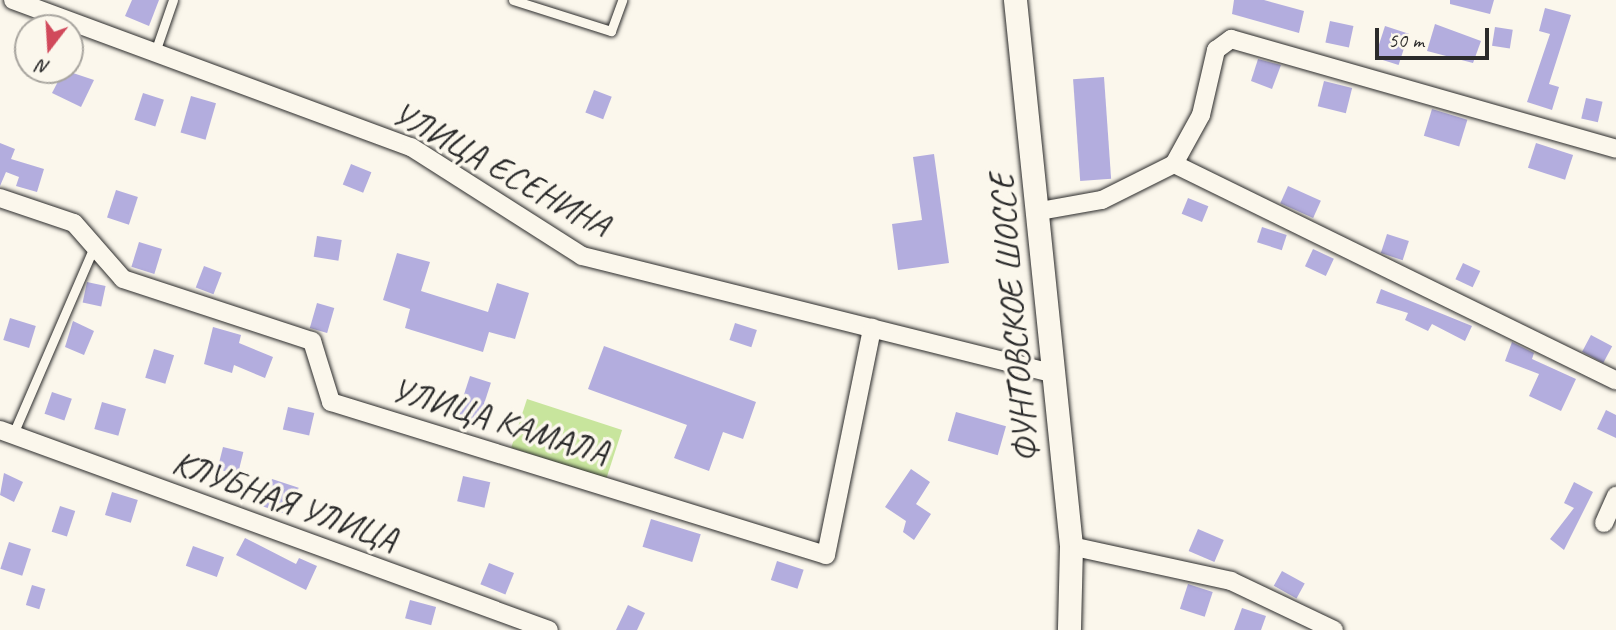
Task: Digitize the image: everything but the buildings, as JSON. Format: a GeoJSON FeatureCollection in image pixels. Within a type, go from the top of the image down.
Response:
{"type":"FeatureCollection","features":[{"type":"Feature","properties":{"kind":"street","name":"УЛИЦА ЕСЕНИНА"},"geometry":{"type":"LineString","coordinates":[[13,0],[411,147],[582,256],[1053,373]]}},
{"type":"Feature","properties":{"kind":"street","name":"ФУНТОВСКОЕ ШОССЕ"},"geometry":{"type":"LineString","coordinates":[[1015,0],[1040,211],[1071,546],[1069,630]]}},
{"type":"Feature","properties":{"kind":"street"},"geometry":{"type":"LineString","coordinates":[[1040,211],[1102,200],[1174,164],[1201,115],[1216,50],[1231,39],[1616,149]]}},
{"type":"Feature","properties":{"kind":"street"},"geometry":{"type":"LineString","coordinates":[[1174,164],[1616,381]]}},
{"type":"Feature","properties":{"kind":"street","name":"УЛИЦА КАМАЛА"},"geometry":{"type":"LineString","coordinates":[[0,198],[74,223],[122,279],[312,341],[331,402],[825,555],[872,328]]}},
{"type":"Feature","properties":{"kind":"street","name":"КЛУБНАЯ УЛИЦА"},"geometry":{"type":"LineString","coordinates":[[7,432],[549,630]]}},
{"type":"Feature","properties":{"kind":"street"},"geometry":{"type":"LineString","coordinates":[[1604,523],[1616,496]]}},
{"type":"Feature","properties":{"kind":"street"},"geometry":{"type":"LineString","coordinates":[[1071,546],[1231,581],[1334,630]]}},
{"type":"Feature","properties":{"kind":"lane"},"geometry":{"type":"LineString","coordinates":[[155,52],[173,0]]}},
{"type":"Feature","properties":{"kind":"lane"},"geometry":{"type":"LineString","coordinates":[[513,0],[611,31],[622,0]]}},
{"type":"Feature","properties":{"kind":"lane"},"geometry":{"type":"LineString","coordinates":[[7,432],[95,247]]}},
{"type":"Feature","properties":{"kind":"green space"},"geometry":{"type":"Polygon","coordinates":[[[527,399],[622,430],[606,478],[511,448],[527,399]]]}}]}
